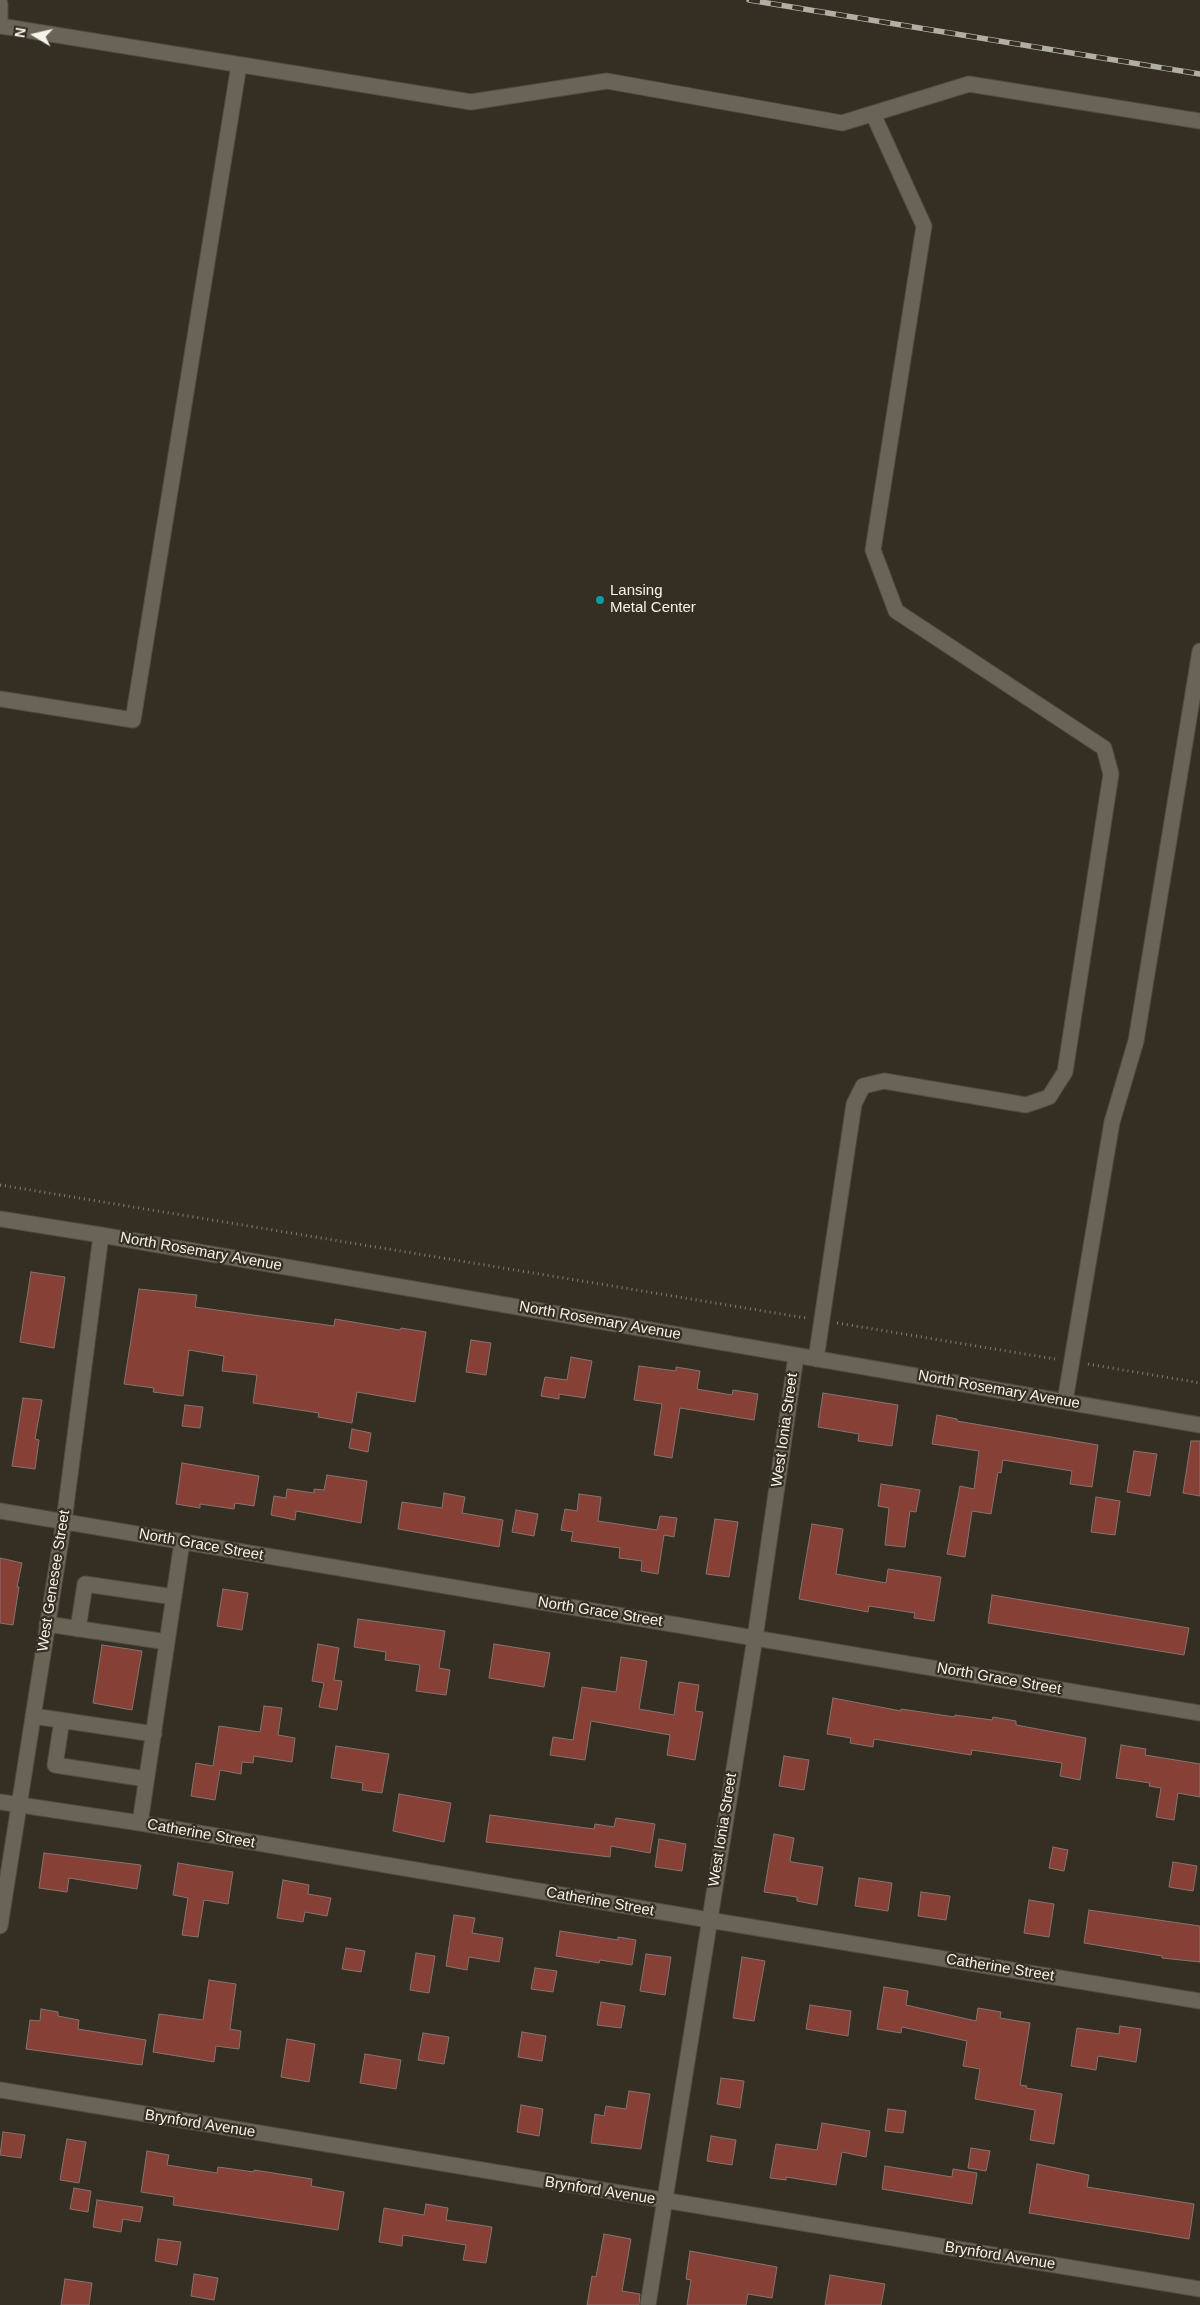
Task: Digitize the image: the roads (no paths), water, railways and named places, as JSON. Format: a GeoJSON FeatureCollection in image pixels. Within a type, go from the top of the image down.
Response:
{"type":"FeatureCollection","features":[{"type":"Feature","properties":{"kind":"street"},"geometry":{"type":"LineString","coordinates":[[0,4],[0,19]]}},
{"type":"Feature","properties":{"kind":"street"},"geometry":{"type":"LineString","coordinates":[[0,26],[471,102],[607,81],[842,123],[969,84],[1200,121]]}},
{"type":"Feature","properties":{"kind":"street"},"geometry":{"type":"LineString","coordinates":[[0,699],[132,720],[239,65]]}},
{"type":"Feature","properties":{"kind":"street"},"geometry":{"type":"LineString","coordinates":[[816,1359],[854,1104],[864,1086],[884,1081],[1026,1105],[1049,1098],[1065,1072],[1111,774],[1104,748],[896,611],[877,559],[874,550],[924,226],[873,114]]}},
{"type":"Feature","properties":{"kind":"street"},"geometry":{"type":"LineString","coordinates":[[1065,1401],[1112,1122],[1136,1041],[1200,651]]}},
{"type":"Feature","properties":{"kind":"street","name":"North Rosemary Avenue"},"geometry":{"type":"LineString","coordinates":[[0,1219],[1200,1425]]}},
{"type":"Feature","properties":{"kind":"street","name":"West Genesee Street"},"geometry":{"type":"LineString","coordinates":[[0,1926],[64,1521],[101,1235]]}},
{"type":"Feature","properties":{"kind":"street","name":"West Ionia Street"},"geometry":{"type":"LineString","coordinates":[[648,2305],[755,1638],[796,1356]]}},
{"type":"Feature","properties":{"kind":"street","name":"North Grace Street"},"geometry":{"type":"LineString","coordinates":[[0,1511],[1200,1713]]}},
{"type":"Feature","properties":{"kind":"street"},"geometry":{"type":"LineString","coordinates":[[140,1823],[182,1542]]}},
{"type":"Feature","properties":{"kind":"street"},"geometry":{"type":"LineString","coordinates":[[78,1629],[85,1584],[174,1597]]}},
{"type":"Feature","properties":{"kind":"street"},"geometry":{"type":"LineString","coordinates":[[47,1624],[167,1642]]}},
{"type":"Feature","properties":{"kind":"street"},"geometry":{"type":"LineString","coordinates":[[33,1716],[154,1734]]}},
{"type":"Feature","properties":{"kind":"street"},"geometry":{"type":"LineString","coordinates":[[62,1720],[55,1765],[146,1779]]}},
{"type":"Feature","properties":{"kind":"street","name":"Catherine Street"},"geometry":{"type":"LineString","coordinates":[[0,1802],[140,1823],[709,1920],[1200,2000]]}},
{"type":"Feature","properties":{"kind":"street","name":"Brynford Avenue"},"geometry":{"type":"LineString","coordinates":[[0,2090],[665,2202],[1200,2289]]}},
{"type":"Feature","properties":{"kind":"railway"},"geometry":{"type":"LineString","coordinates":[[749,0],[1200,74]]}},
{"type":"Feature","properties":{"kind":"place","name":"Lansing Metal Center"},"geometry":{"type":"Point","coordinates":[600,600]}}]}
